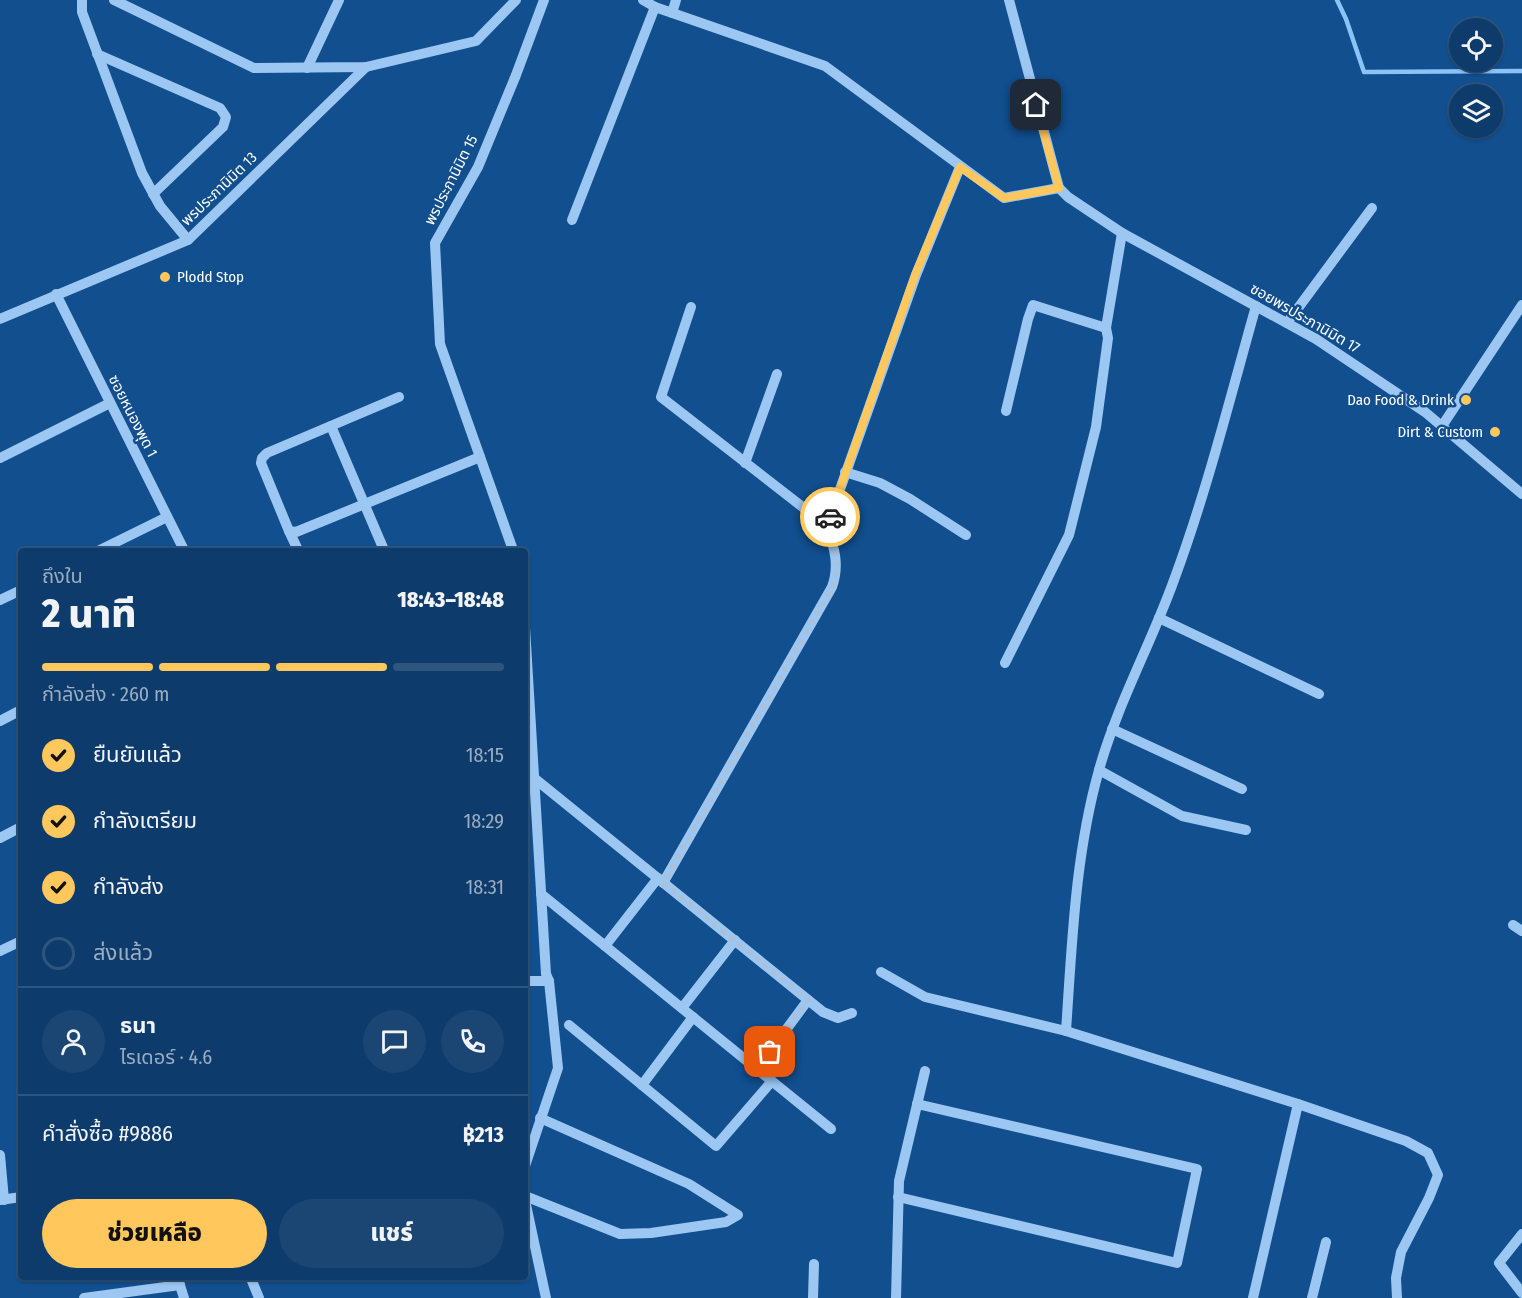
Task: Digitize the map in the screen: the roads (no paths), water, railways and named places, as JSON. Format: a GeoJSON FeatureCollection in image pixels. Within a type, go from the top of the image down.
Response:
{"type":"FeatureCollection","features":[{"type":"Feature","properties":{"kind":"street"},"geometry":{"type":"LineString","coordinates":[[82,0],[82,12],[142,173],[153,194],[188,240]]}},
{"type":"Feature","properties":{"kind":"street"},"geometry":{"type":"LineString","coordinates":[[114,0],[254,68],[366,67],[476,41],[516,0]]}},
{"type":"Feature","properties":{"kind":"street"},"geometry":{"type":"LineString","coordinates":[[308,68],[339,0]]}},
{"type":"Feature","properties":{"kind":"street","name":"พรประภานิมิต 15"},"geometry":{"type":"LineString","coordinates":[[512,548],[440,344],[435,243],[478,167],[544,0]]}},
{"type":"Feature","properties":{"kind":"street"},"geometry":{"type":"LineString","coordinates":[[643,0],[655,7],[825,66],[1004,198],[1059,188],[1009,0]]}},
{"type":"Feature","properties":{"kind":"street"},"geometry":{"type":"LineString","coordinates":[[672,13],[676,0]]}},
{"type":"Feature","properties":{"kind":"street"},"geometry":{"type":"LineString","coordinates":[[572,220],[655,7]]}},
{"type":"Feature","properties":{"kind":"street"},"geometry":{"type":"LineString","coordinates":[[97,54],[220,108],[226,117],[222,127],[153,194]]}},
{"type":"Feature","properties":{"kind":"street","name":"พรประภานิมิต 13"},"geometry":{"type":"LineString","coordinates":[[0,320],[56,294],[188,240],[366,67]]}},
{"type":"Feature","properties":{"kind":"street"},"geometry":{"type":"LineString","coordinates":[[827,526],[915,275],[960,167]]}},
{"type":"Feature","properties":{"kind":"street","name":"ซอยพรประภานิมิต 17"},"geometry":{"type":"LineString","coordinates":[[1059,188],[1068,197],[1122,233],[1316,339],[1425,412],[1522,494]]}},
{"type":"Feature","properties":{"kind":"street"},"geometry":{"type":"LineString","coordinates":[[1287,323],[1372,208]]}},
{"type":"Feature","properties":{"kind":"street"},"geometry":{"type":"LineString","coordinates":[[1005,663],[1069,535],[1096,427],[1108,338],[1106,328],[1122,233]]}},
{"type":"Feature","properties":{"kind":"street","name":"ซอยหนองพุด 1"},"geometry":{"type":"LineString","coordinates":[[56,294],[183,548]]}},
{"type":"Feature","properties":{"kind":"street"},"geometry":{"type":"LineString","coordinates":[[1006,411],[1033,305],[1106,328]]}},
{"type":"Feature","properties":{"kind":"street"},"geometry":{"type":"LineString","coordinates":[[1442,426],[1522,305]]}},
{"type":"Feature","properties":{"kind":"street"},"geometry":{"type":"LineString","coordinates":[[1066,1031],[1073,915],[1099,770],[1112,729],[1159,618],[1194,526],[1256,306]]}},
{"type":"Feature","properties":{"kind":"street"},"geometry":{"type":"LineString","coordinates":[[605,946],[660,880],[832,587],[837,568],[837,558],[827,526],[662,397],[691,307]]}},
{"type":"Feature","properties":{"kind":"street"},"geometry":{"type":"LineString","coordinates":[[745,463],[777,374]]}},
{"type":"Feature","properties":{"kind":"street"},"geometry":{"type":"LineString","coordinates":[[297,548],[260,460],[267,453],[399,398]]}},
{"type":"Feature","properties":{"kind":"street"},"geometry":{"type":"LineString","coordinates":[[0,458],[110,403]]}},
{"type":"Feature","properties":{"kind":"street"},"geometry":{"type":"LineString","coordinates":[[331,426],[383,548]]}},
{"type":"Feature","properties":{"kind":"street"},"geometry":{"type":"LineString","coordinates":[[289,531],[296,532],[480,457]]}},
{"type":"Feature","properties":{"kind":"street"},"geometry":{"type":"LineString","coordinates":[[845,472],[910,499],[966,535]]}},
{"type":"Feature","properties":{"kind":"street"},"geometry":{"type":"LineString","coordinates":[[104,548],[167,517]]}},
{"type":"Feature","properties":{"kind":"street"},"geometry":{"type":"LineString","coordinates":[[0,600],[18,591]]}},
{"type":"Feature","properties":{"kind":"street"},"geometry":{"type":"LineString","coordinates":[[1159,618],[1319,694]]}},
{"type":"Feature","properties":{"kind":"street"},"geometry":{"type":"LineString","coordinates":[[528,677],[546,974],[549,981],[558,1068],[528,1153]]}},
{"type":"Feature","properties":{"kind":"street"},"geometry":{"type":"LineString","coordinates":[[0,721],[18,712]]}},
{"type":"Feature","properties":{"kind":"street"},"geometry":{"type":"LineString","coordinates":[[1112,729],[1242,789]]}},
{"type":"Feature","properties":{"kind":"street"},"geometry":{"type":"LineString","coordinates":[[1099,770],[1182,816],[1246,830]]}},
{"type":"Feature","properties":{"kind":"street"},"geometry":{"type":"LineString","coordinates":[[534,778],[823,1012],[835,1017],[843,1017],[852,1013]]}},
{"type":"Feature","properties":{"kind":"street"},"geometry":{"type":"LineString","coordinates":[[0,838],[18,829]]}},
{"type":"Feature","properties":{"kind":"street"},"geometry":{"type":"LineString","coordinates":[[541,894],[831,1129]]}},
{"type":"Feature","properties":{"kind":"street"},"geometry":{"type":"LineString","coordinates":[[682,1008],[735,940]]}},
{"type":"Feature","properties":{"kind":"street"},"geometry":{"type":"LineString","coordinates":[[0,951],[18,942]]}},
{"type":"Feature","properties":{"kind":"street"},"geometry":{"type":"LineString","coordinates":[[881,972],[925,997],[1066,1031],[1298,1104],[1406,1141],[1428,1153],[1438,1175],[1429,1198],[1401,1252],[1396,1278],[1397,1298]]}},
{"type":"Feature","properties":{"kind":"street"},"geometry":{"type":"LineString","coordinates":[[528,981],[549,981]]}},
{"type":"Feature","properties":{"kind":"street"},"geometry":{"type":"LineString","coordinates":[[757,1069],[808,1000]]}},
{"type":"Feature","properties":{"kind":"street"},"geometry":{"type":"LineString","coordinates":[[642,1085],[693,1017]]}},
{"type":"Feature","properties":{"kind":"street"},"geometry":{"type":"LineString","coordinates":[[569,1025],[716,1146],[772,1081]]}},
{"type":"Feature","properties":{"kind":"street"},"geometry":{"type":"LineString","coordinates":[[896,1298],[899,1181],[925,1071]]}},
{"type":"Feature","properties":{"kind":"street"},"geometry":{"type":"LineString","coordinates":[[898,1197],[1177,1263],[1197,1169],[917,1104]]}},
{"type":"Feature","properties":{"kind":"street"},"geometry":{"type":"LineString","coordinates":[[1253,1298],[1298,1104]]}},
{"type":"Feature","properties":{"kind":"street"},"geometry":{"type":"LineString","coordinates":[[528,1199],[620,1234],[651,1233],[726,1222],[738,1215],[689,1184],[540,1118]]}},
{"type":"Feature","properties":{"kind":"street"},"geometry":{"type":"LineString","coordinates":[[0,1155],[2,1200],[18,1197]]}},
{"type":"Feature","properties":{"kind":"street"},"geometry":{"type":"LineString","coordinates":[[528,1212],[546,1298]]}},
{"type":"Feature","properties":{"kind":"street"},"geometry":{"type":"LineString","coordinates":[[1522,1234],[1499,1263],[1522,1293]]}},
{"type":"Feature","properties":{"kind":"street"},"geometry":{"type":"LineString","coordinates":[[1312,1298],[1326,1242]]}},
{"type":"Feature","properties":{"kind":"street"},"geometry":{"type":"LineString","coordinates":[[813,1298],[814,1264]]}},
{"type":"Feature","properties":{"kind":"street"},"geometry":{"type":"LineString","coordinates":[[84,1298],[178,1280],[184,1298]]}},
{"type":"Feature","properties":{"kind":"street"},"geometry":{"type":"LineString","coordinates":[[252,1280],[259,1298]]}},
{"type":"Feature","properties":{"kind":"waterway"},"geometry":{"type":"LineString","coordinates":[[1337,0],[1364,72],[1522,71]]}},
{"type":"Feature","properties":{"kind":"place","name":"Plodd Stop"},"geometry":{"type":"Point","coordinates":[165,277]}},
{"type":"Feature","properties":{"kind":"place","name":"Dao Food & Drink"},"geometry":{"type":"Point","coordinates":[1466,400]}},
{"type":"Feature","properties":{"kind":"place","name":"Dirt & Custom"},"geometry":{"type":"Point","coordinates":[1495,432]}}]}
